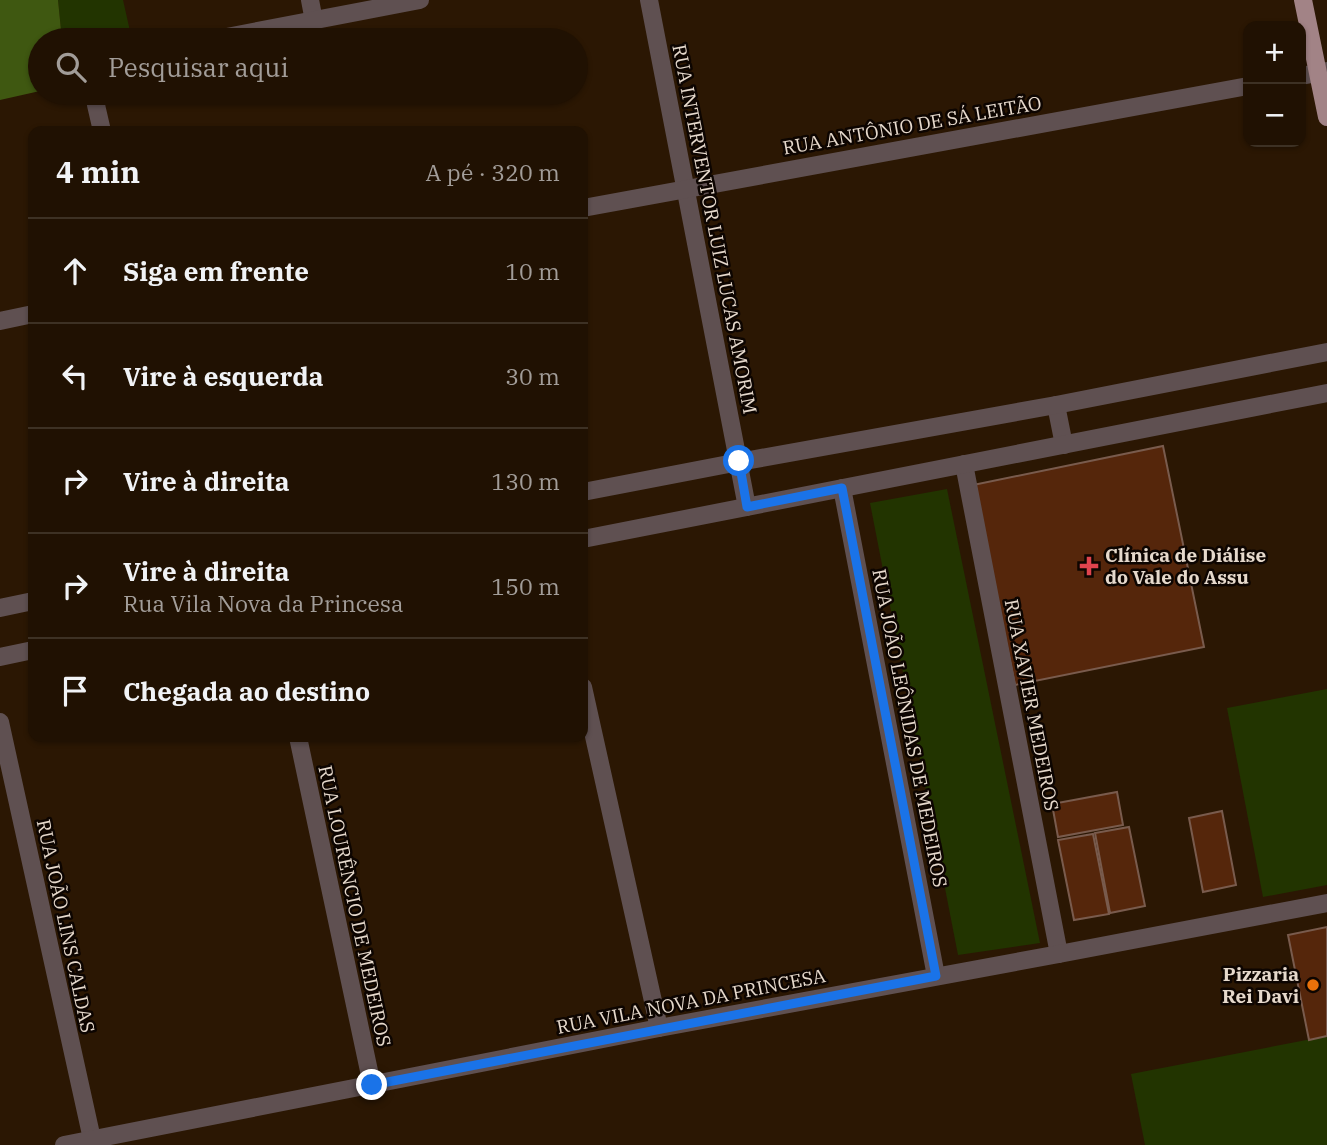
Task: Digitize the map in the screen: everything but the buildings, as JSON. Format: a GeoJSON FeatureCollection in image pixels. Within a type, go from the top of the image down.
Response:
{"type":"FeatureCollection","features":[{"type":"Feature","properties":{"kind":"main road"},"geometry":{"type":"LineString","coordinates":[[1303,0],[1315,73],[1327,117]]}},
{"type":"Feature","properties":{"kind":"street"},"geometry":{"type":"LineString","coordinates":[[310,0],[314,21]]}},
{"type":"Feature","properties":{"kind":"street"},"geometry":{"type":"LineString","coordinates":[[276,28],[420,0]]}},
{"type":"Feature","properties":{"kind":"street","name":"RUA INTERVENTOR LUIZ LUCAS AMORIM"},"geometry":{"type":"LineString","coordinates":[[649,0],[747,507]]}},
{"type":"Feature","properties":{"kind":"street","name":"RUA ANTÔNIO DE SÁ LEITÃO"},"geometry":{"type":"LineString","coordinates":[[588,207],[1243,87]]}},
{"type":"Feature","properties":{"kind":"street"},"geometry":{"type":"LineString","coordinates":[[96,105],[101,126]]}},
{"type":"Feature","properties":{"kind":"street"},"geometry":{"type":"LineString","coordinates":[[0,321],[28,315]]}},
{"type":"Feature","properties":{"kind":"street"},"geometry":{"type":"LineString","coordinates":[[588,491],[1327,352]]}},
{"type":"Feature","properties":{"kind":"street"},"geometry":{"type":"LineString","coordinates":[[588,538],[1327,393]]}},
{"type":"Feature","properties":{"kind":"street"},"geometry":{"type":"LineString","coordinates":[[1056,405],[1064,444]]}},
{"type":"Feature","properties":{"kind":"street","name":"RUA XAVIER MEDEIROS"},"geometry":{"type":"LineString","coordinates":[[964,464],[1059,954]]}},
{"type":"Feature","properties":{"kind":"street","name":"RUA JOÃO LEÔNIDAS DE MEDEIROS"},"geometry":{"type":"LineString","coordinates":[[842,488],[936,976]]}},
{"type":"Feature","properties":{"kind":"street"},"geometry":{"type":"LineString","coordinates":[[0,608],[28,602]]}},
{"type":"Feature","properties":{"kind":"street"},"geometry":{"type":"LineString","coordinates":[[0,657],[28,651]]}},
{"type":"Feature","properties":{"kind":"street"},"geometry":{"type":"LineString","coordinates":[[588,709],[659,1028]]}},
{"type":"Feature","properties":{"kind":"street","name":"RUA JOÃO LINS CALDAS"},"geometry":{"type":"LineString","coordinates":[[0,722],[92,1139]]}},
{"type":"Feature","properties":{"kind":"street","name":"RUA LOURÊNCIO DE MEDEIROS"},"geometry":{"type":"LineString","coordinates":[[299,742],[372,1085]]}},
{"type":"Feature","properties":{"kind":"street","name":"RUA VILA NOVA DA PRINCESA"},"geometry":{"type":"LineString","coordinates":[[64,1145],[92,1139],[134,1138],[372,1085],[659,1028],[1327,903]]}},
{"type":"Feature","properties":{"kind":"green space"},"geometry":{"type":"Polygon","coordinates":[[[0,0],[58,0],[61,28],[28,28],[28,94],[0,100],[0,0]]]}},
{"type":"Feature","properties":{"kind":"green space"},"geometry":{"type":"Polygon","coordinates":[[[58,0],[123,0],[129,28],[61,28],[58,0]]]}},
{"type":"Feature","properties":{"kind":"green space"},"geometry":{"type":"Polygon","coordinates":[[[947,489],[1040,943],[958,955],[870,503],[947,489]]]}},
{"type":"Feature","properties":{"kind":"green space"},"geometry":{"type":"Polygon","coordinates":[[[1327,689],[1327,885],[1263,897],[1227,708],[1327,689]]]}},
{"type":"Feature","properties":{"kind":"green space"},"geometry":{"type":"Polygon","coordinates":[[[1327,1036],[1327,1145],[1145,1145],[1131,1074],[1327,1036]]]}},
{"type":"Feature","properties":{"kind":"place","name":"Clínica de Diálise do Vale do Assu"},"geometry":{"type":"Point","coordinates":[1089,566]}},
{"type":"Feature","properties":{"kind":"place","name":"Pizzaria Rei Davi"},"geometry":{"type":"Point","coordinates":[1313,985]}},
{"type":"Feature","properties":{"kind":"route"},"geometry":{"type":"LineString","coordinates":[[372,1085],[936,976],[842,488],[747,507],[739,461]]}}]}
